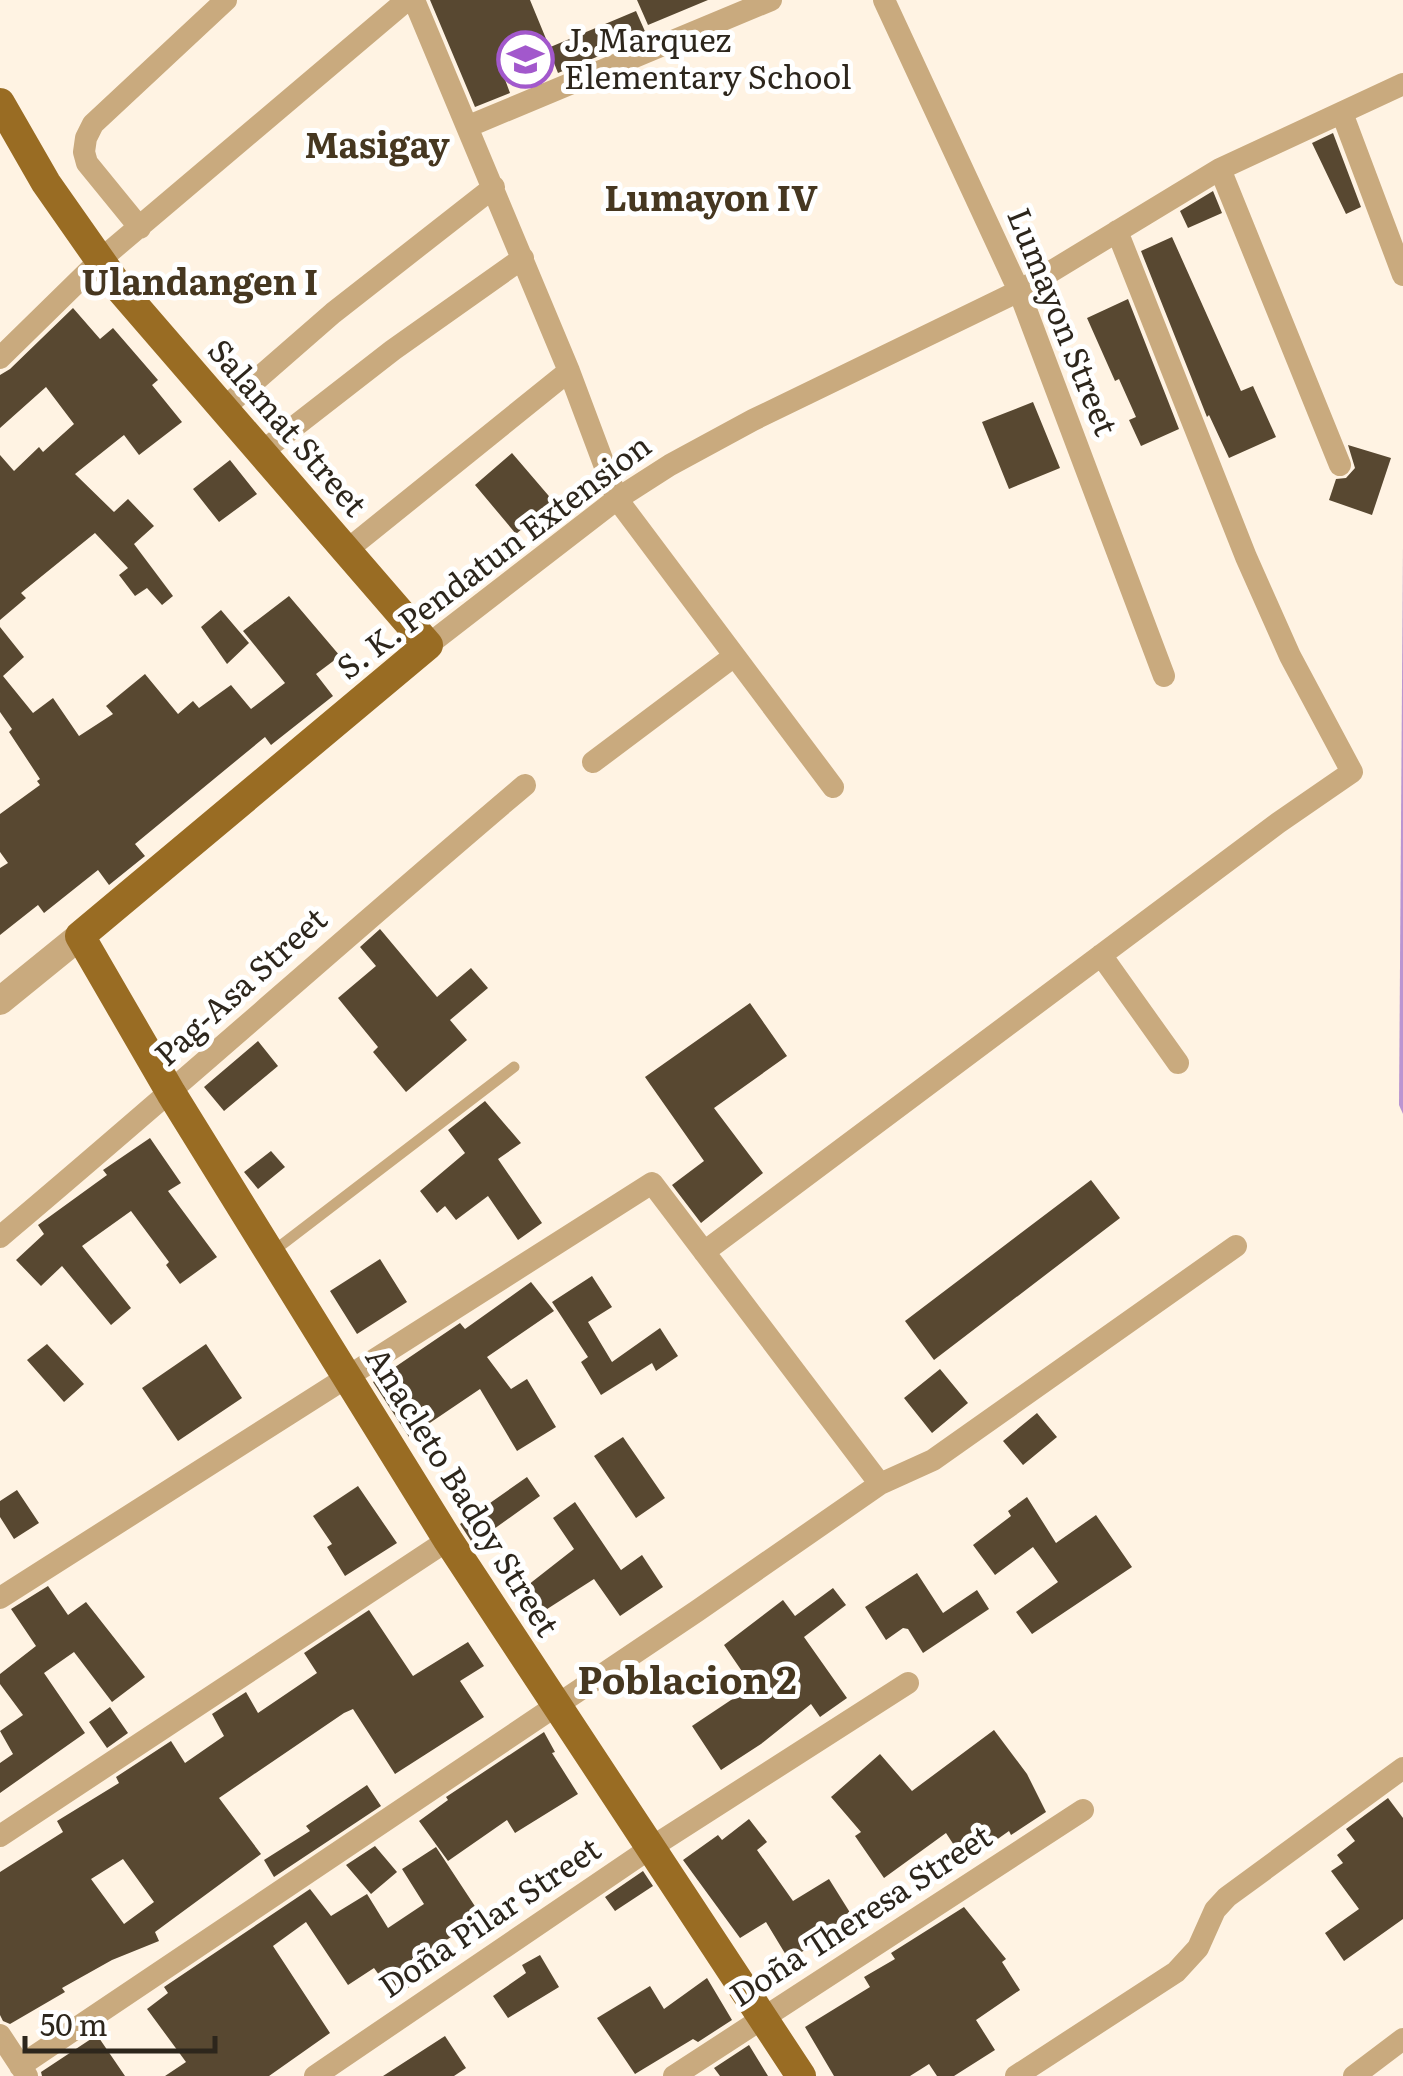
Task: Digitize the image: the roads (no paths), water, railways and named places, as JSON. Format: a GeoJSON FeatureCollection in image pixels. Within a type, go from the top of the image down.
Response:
{"type":"FeatureCollection","features":[{"type":"Feature","properties":{"kind":"main road","name":"Salamat Street"},"geometry":{"type":"LineString","coordinates":[[0,103],[46,183],[143,318],[428,645]]}},
{"type":"Feature","properties":{"kind":"main road","name":"S. K. Pendatun Extension"},"geometry":{"type":"LineString","coordinates":[[80,936],[428,645]]}},
{"type":"Feature","properties":{"kind":"main road","name":"Anacleto Badoy Street"},"geometry":{"type":"LineString","coordinates":[[80,936],[171,1093],[448,1540],[801,2076]]}},
{"type":"Feature","properties":{"kind":"street"},"geometry":{"type":"LineString","coordinates":[[140,228],[87,163],[86,138],[93,124],[226,0]]}},
{"type":"Feature","properties":{"kind":"street"},"geometry":{"type":"LineString","coordinates":[[0,358],[100,260],[410,0],[469,126],[617,499],[833,787]]}},
{"type":"Feature","properties":{"kind":"street"},"geometry":{"type":"LineString","coordinates":[[469,126],[771,0]]}},
{"type":"Feature","properties":{"kind":"street","name":"Lumayon Street"},"geometry":{"type":"LineString","coordinates":[[884,0],[1019,291],[1164,676]]}},
{"type":"Feature","properties":{"kind":"street","name":"S. K. Pendatun Extension"},"geometry":{"type":"LineString","coordinates":[[428,645],[617,499],[670,465],[753,420],[1019,291],[1220,169],[1403,84]]}},
{"type":"Feature","properties":{"kind":"street"},"geometry":{"type":"LineString","coordinates":[[1342,113],[1403,276]]}},
{"type":"Feature","properties":{"kind":"street"},"geometry":{"type":"LineString","coordinates":[[1220,169],[1340,465]]}},
{"type":"Feature","properties":{"kind":"street"},"geometry":{"type":"LineString","coordinates":[[224,408],[333,312],[494,187]]}},
{"type":"Feature","properties":{"kind":"street"},"geometry":{"type":"LineString","coordinates":[[704,1252],[1278,823],[1352,772],[1290,656],[1246,557],[1117,231]]}},
{"type":"Feature","properties":{"kind":"street"},"geometry":{"type":"LineString","coordinates":[[263,452],[392,350],[523,258]]}},
{"type":"Feature","properties":{"kind":"street"},"geometry":{"type":"LineString","coordinates":[[348,550],[569,370]]}},
{"type":"Feature","properties":{"kind":"street"},"geometry":{"type":"LineString","coordinates":[[593,762],[733,657]]}},
{"type":"Feature","properties":{"kind":"street","name":"Pag-Asa Street"},"geometry":{"type":"LineString","coordinates":[[0,1237],[526,785]]}},
{"type":"Feature","properties":{"kind":"street","name":"S. K. Pendatun Extension"},"geometry":{"type":"LineString","coordinates":[[0,1001],[80,936]]}},
{"type":"Feature","properties":{"kind":"street"},"geometry":{"type":"LineString","coordinates":[[1101,955],[1178,1063]]}},
{"type":"Feature","properties":{"kind":"street"},"geometry":{"type":"LineString","coordinates":[[0,1598],[652,1184],[880,1484]]}},
{"type":"Feature","properties":{"kind":"street"},"geometry":{"type":"LineString","coordinates":[[0,2035],[24,2071],[880,1484],[932,1460],[1236,1246]]}},
{"type":"Feature","properties":{"kind":"street"},"geometry":{"type":"LineString","coordinates":[[0,1836],[448,1540]]}},
{"type":"Feature","properties":{"kind":"street","name":"Doña Pilar Street"},"geometry":{"type":"LineString","coordinates":[[314,2076],[652,1847],[908,1683]]}},
{"type":"Feature","properties":{"kind":"street"},"geometry":{"type":"LineString","coordinates":[[1016,2076],[1176,1972],[1198,1948],[1215,1910],[1226,1897],[1403,1768]]}},
{"type":"Feature","properties":{"kind":"street","name":"Doña Theresa Street"},"geometry":{"type":"LineString","coordinates":[[674,2076],[1083,1810]]}},
{"type":"Feature","properties":{"kind":"street"},"geometry":{"type":"LineString","coordinates":[[1354,2076],[1403,2039]]}},
{"type":"Feature","properties":{"kind":"lane"},"geometry":{"type":"LineString","coordinates":[[271,1253],[514,1067]]}},
{"type":"Feature","properties":{"kind":"place","name":"J. Marquez Elementary School"},"geometry":{"type":"Point","coordinates":[525,59]}},
{"type":"Feature","properties":{"kind":"district","name":"Masigay"},"geometry":{"type":"Point","coordinates":[377,146]}},
{"type":"Feature","properties":{"kind":"district","name":"Lumayon IV"},"geometry":{"type":"Point","coordinates":[711,199]}},
{"type":"Feature","properties":{"kind":"district","name":"Ulandangen I"},"geometry":{"type":"Point","coordinates":[200,283]}},
{"type":"Feature","properties":{"kind":"district","name":"Poblacion 2"},"geometry":{"type":"Point","coordinates":[687,1681]}}]}
